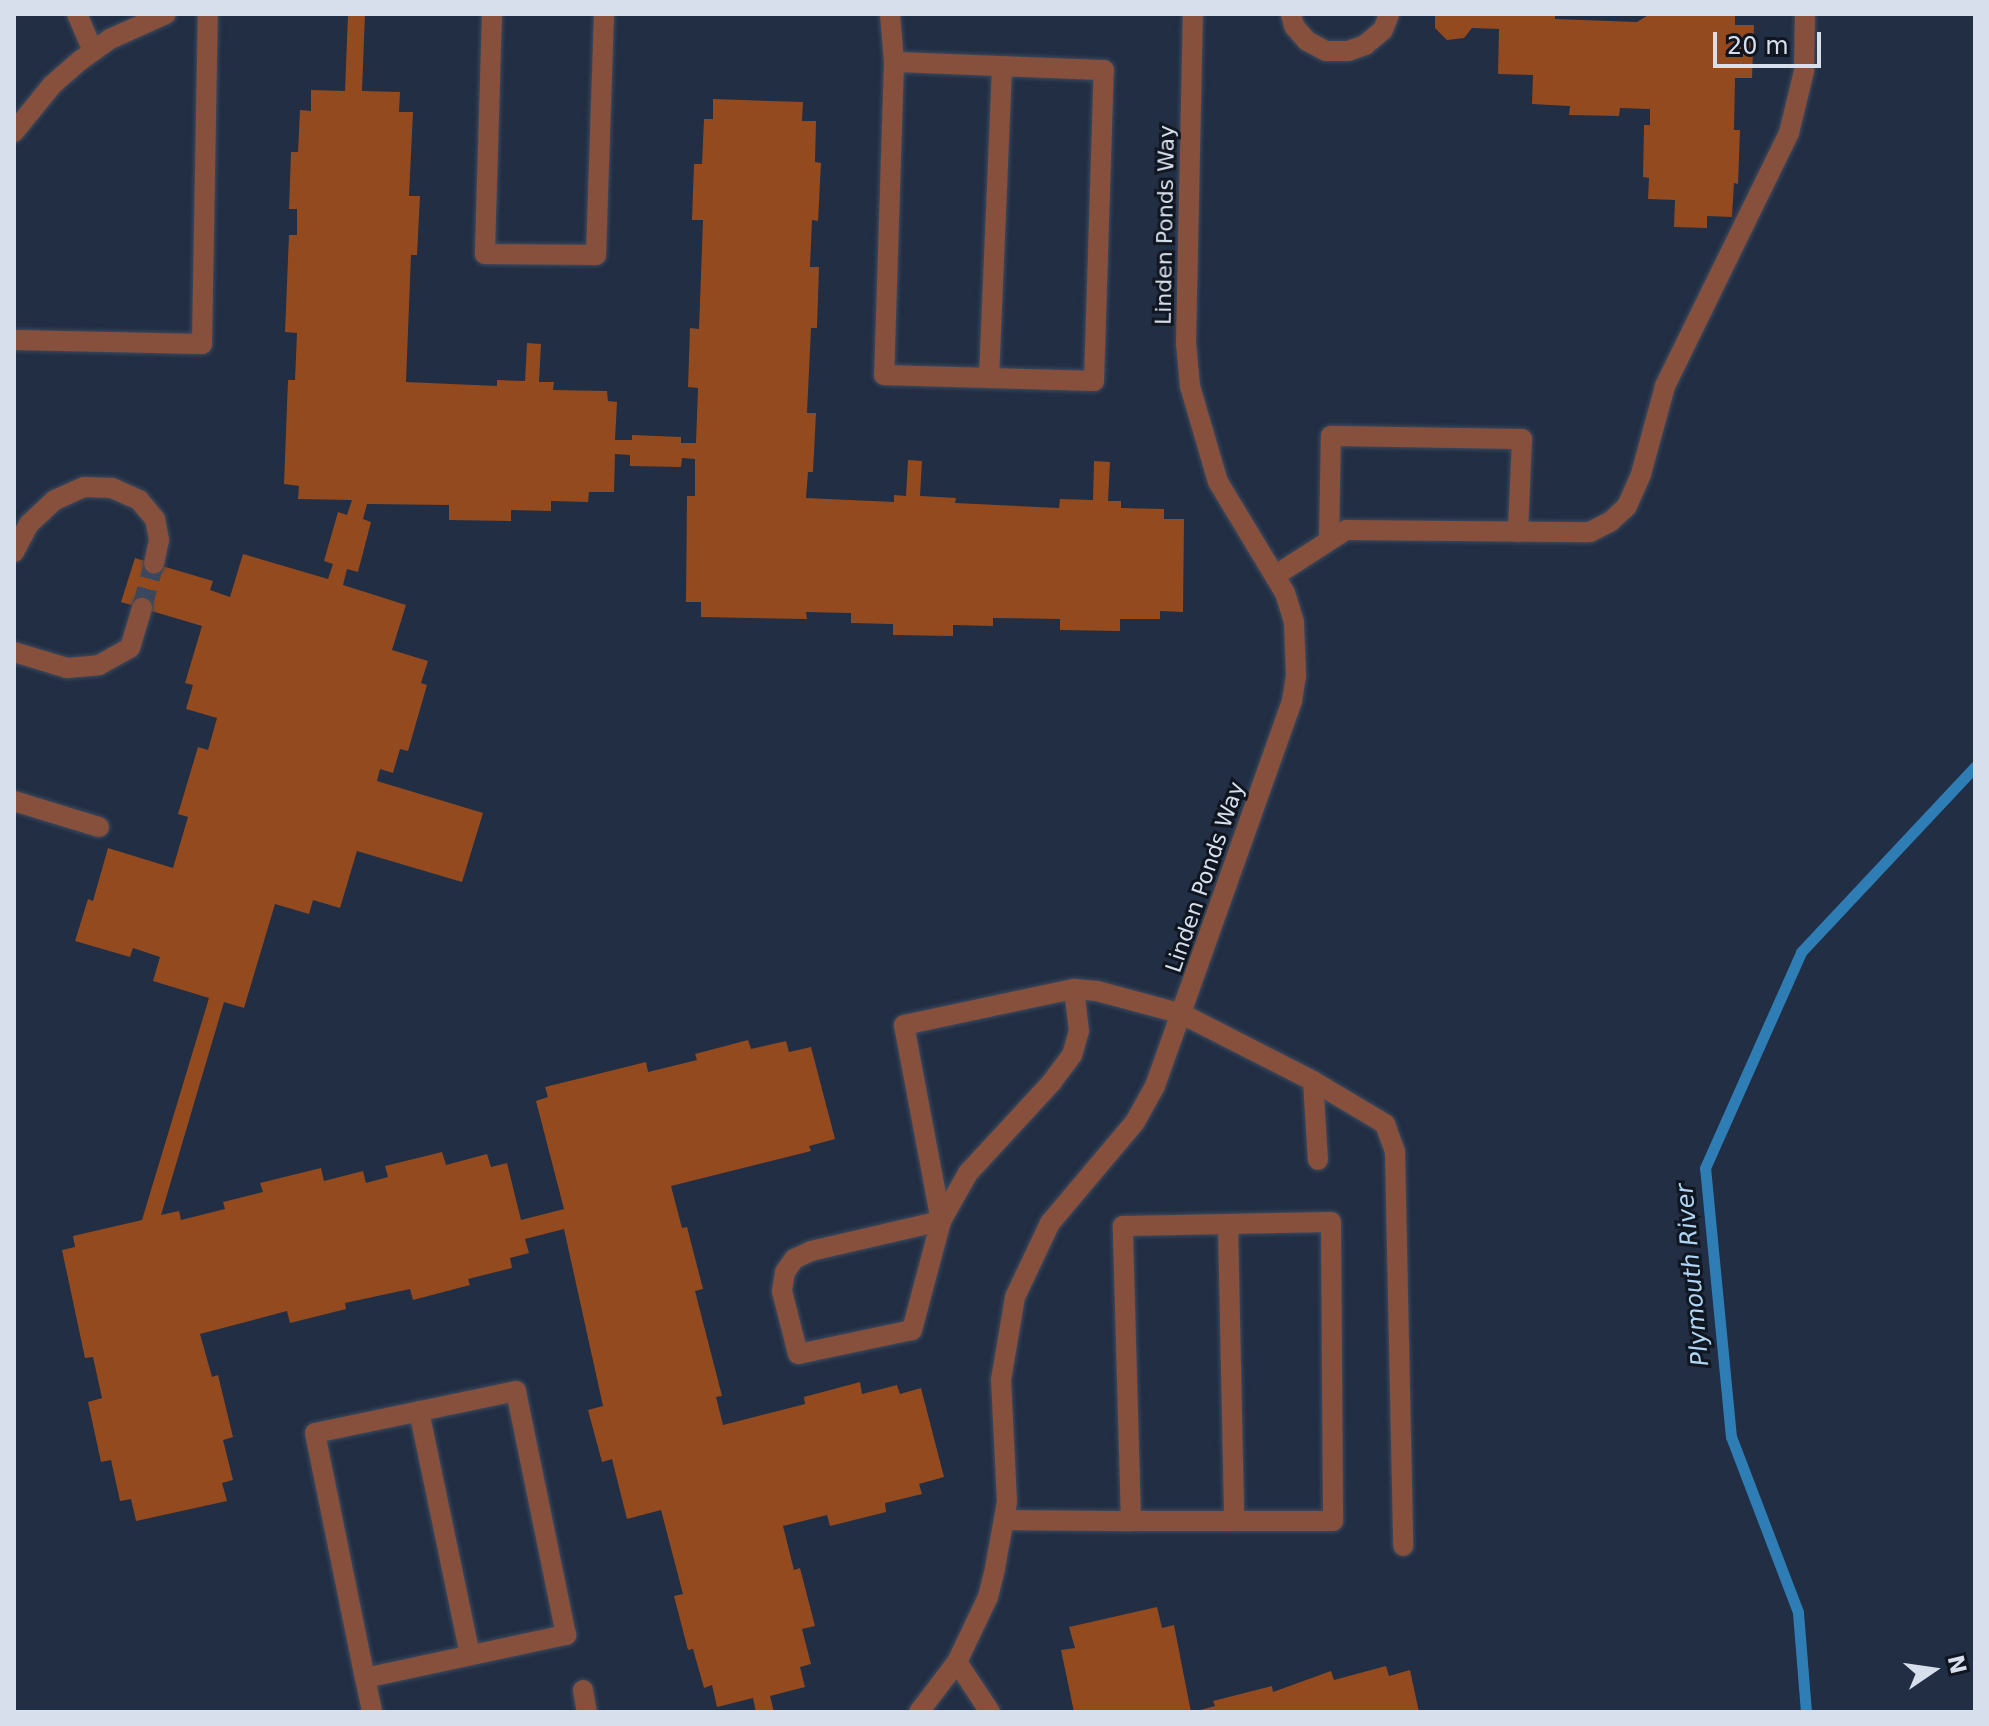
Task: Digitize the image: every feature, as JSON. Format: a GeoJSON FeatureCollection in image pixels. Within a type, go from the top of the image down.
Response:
{"type":"FeatureCollection","features":[{"type":"Feature","properties":{"kind":"street"},"geometry":{"type":"LineString","coordinates":[[77,14],[93,51]]}},
{"type":"Feature","properties":{"kind":"street"},"geometry":{"type":"LineString","coordinates":[[14,132],[52,85],[93,51],[110,39],[166,14]]}},
{"type":"Feature","properties":{"kind":"street"},"geometry":{"type":"LineString","coordinates":[[14,340],[202,344],[208,14]]}},
{"type":"Feature","properties":{"kind":"street"},"geometry":{"type":"LineString","coordinates":[[492,14],[485,254],[596,255],[604,14]]}},
{"type":"Feature","properties":{"kind":"street"},"geometry":{"type":"LineString","coordinates":[[890,14],[894,62],[884,375],[1094,381],[1104,70],[894,62]]}},
{"type":"Feature","properties":{"kind":"street","name":"Linden Ponds Way"},"geometry":{"type":"LineString","coordinates":[[919,1712],[957,1662],[988,1597],[1005,1520],[1001,1380],[1015,1297],[1050,1223],[1135,1122],[1155,1086],[1292,701],[1298,651],[1294,622],[1276,575],[1243,527],[1218,482],[1190,386],[1186,343],[1193,14]]}},
{"type":"Feature","properties":{"kind":"street"},"geometry":{"type":"LineString","coordinates":[[1291,14],[1294,26],[1307,41],[1326,51],[1348,51],[1365,45],[1383,30],[1389,14]]}},
{"type":"Feature","properties":{"kind":"street"},"geometry":{"type":"LineString","coordinates":[[1276,575],[1329,537],[1346,530],[1590,532],[1610,522],[1627,506],[1641,474],[1665,386],[1789,133],[1804,71],[1805,14]]}},
{"type":"Feature","properties":{"kind":"street"},"geometry":{"type":"LineString","coordinates":[[989,378],[1002,66]]}},
{"type":"Feature","properties":{"kind":"street"},"geometry":{"type":"LineString","coordinates":[[1329,537],[1331,436],[1522,439],[1518,532]]}},
{"type":"Feature","properties":{"kind":"street"},"geometry":{"type":"LineString","coordinates":[[14,552],[29,524],[55,500],[84,487],[112,488],[139,500],[155,519],[159,540],[154,563]]}},
{"type":"Feature","properties":{"kind":"street"},"geometry":{"type":"LineString","coordinates":[[14,652],[67,668],[99,665],[130,648],[142,608]]}},
{"type":"Feature","properties":{"kind":"street"},"geometry":{"type":"LineString","coordinates":[[14,801],[99,827]]}},
{"type":"Feature","properties":{"kind":"street"},"geometry":{"type":"LineString","coordinates":[[941,1221],[811,1251],[794,1259],[785,1272],[782,1291],[798,1354],[912,1330],[941,1221],[968,1173],[1052,1082],[1072,1055],[1079,1031],[1074,989]]}},
{"type":"Feature","properties":{"kind":"street"},"geometry":{"type":"LineString","coordinates":[[941,1221],[904,1025],[1074,989],[1097,991],[1182,1014],[1313,1081],[1385,1124],[1395,1152],[1403,1546]]}},
{"type":"Feature","properties":{"kind":"street"},"geometry":{"type":"LineString","coordinates":[[1313,1081],[1318,1160]]}},
{"type":"Feature","properties":{"kind":"street"},"geometry":{"type":"LineString","coordinates":[[1005,1520],[1131,1521],[1333,1521],[1331,1222],[1123,1226],[1131,1521]]}},
{"type":"Feature","properties":{"kind":"street"},"geometry":{"type":"LineString","coordinates":[[1228,1224],[1234,1521]]}},
{"type":"Feature","properties":{"kind":"street"},"geometry":{"type":"LineString","coordinates":[[365,1678],[566,1635],[516,1391],[315,1433],[365,1678],[372,1712]]}},
{"type":"Feature","properties":{"kind":"street"},"geometry":{"type":"LineString","coordinates":[[419,1411],[470,1655]]}},
{"type":"Feature","properties":{"kind":"street"},"geometry":{"type":"LineString","coordinates":[[957,1662],[990,1712]]}},
{"type":"Feature","properties":{"kind":"street"},"geometry":{"type":"LineString","coordinates":[[583,1690],[587,1712]]}},
{"type":"Feature","properties":{"kind":"building"},"geometry":{"type":"Polygon","coordinates":[[[348,14],[365,14],[362,91],[400,92],[399,112],[413,112],[409,196],[420,196],[417,255],[411,255],[406,382],[497,386],[497,380],[525,381],[527,343],[541,344],[539,382],[554,382],[553,390],[607,391],[608,401],[617,402],[615,440],[632,440],[632,435],[681,437],[681,443],[696,443],[698,388],[688,387],[690,328],[699,329],[703,220],[692,220],[694,164],[702,164],[704,119],[713,119],[713,99],[803,102],[802,121],[816,121],[815,162],[821,163],[818,221],[812,220],[810,267],[819,267],[817,328],[811,328],[807,413],[816,413],[813,472],[808,472],[806,498],[894,502],[894,495],[906,496],[908,460],[922,461],[920,496],[956,498],[955,503],[1059,508],[1060,499],[1093,500],[1094,461],[1110,462],[1108,501],[1121,501],[1121,508],[1164,509],[1164,519],[1184,519],[1183,612],[1160,611],[1160,619],[1120,619],[1120,631],[1060,630],[1060,619],[993,618],[993,626],[953,625],[953,636],[893,635],[893,624],[851,623],[851,613],[806,612],[807,619],[701,617],[701,602],[686,602],[687,496],[695,496],[695,459],[682,458],[681,467],[630,466],[630,455],[615,454],[614,492],[589,492],[588,502],[551,501],[551,511],[511,510],[511,521],[449,520],[449,505],[367,504],[363,519],[371,522],[358,572],[347,569],[343,585],[406,605],[392,650],[428,661],[421,683],[427,685],[408,751],[400,749],[393,773],[380,769],[377,781],[483,813],[462,882],[357,851],[340,908],[313,900],[309,914],[275,904],[244,1008],[224,1002],[161,1215],[179,1211],[181,1220],[225,1209],[223,1202],[263,1192],[260,1183],[321,1168],[324,1181],[363,1171],[366,1183],[388,1177],[385,1166],[442,1152],[446,1165],[487,1154],[491,1167],[507,1163],[521,1220],[564,1209],[536,1101],[548,1097],[545,1087],[646,1062],[648,1072],[697,1060],[695,1054],[748,1040],[751,1049],[786,1041],[789,1052],[811,1047],[835,1139],[809,1146],[811,1151],[671,1186],[682,1228],[687,1227],[703,1289],[695,1291],[722,1396],[716,1397],[723,1425],[805,1404],[804,1397],[860,1382],[862,1394],[897,1385],[900,1394],[921,1388],[944,1477],[919,1484],[922,1494],[885,1503],[886,1512],[830,1526],[827,1515],[783,1526],[794,1570],[800,1568],[815,1626],[802,1629],[811,1664],[800,1667],[805,1687],[770,1696],[774,1712],[756,1712],[753,1698],[717,1707],[712,1685],[704,1688],[693,1649],[688,1650],[674,1596],[683,1594],[661,1510],[627,1519],[612,1459],[602,1462],[588,1410],[603,1406],[564,1229],[525,1239],[529,1253],[510,1258],[512,1268],[468,1279],[470,1285],[413,1300],[410,1289],[345,1303],[346,1309],[290,1323],[287,1311],[200,1334],[212,1377],[218,1375],[233,1437],[223,1440],[233,1480],[222,1483],[227,1501],[136,1521],[131,1499],[120,1501],[111,1460],[101,1462],[88,1402],[102,1398],[93,1357],[85,1358],[62,1250],[75,1247],[73,1236],[142,1220],[209,998],[153,981],[160,957],[133,948],[130,957],[75,941],[88,899],[93,901],[108,848],[173,868],[188,817],[178,814],[198,747],[208,750],[217,718],[186,709],[193,685],[185,683],[202,626],[121,602],[135,558],[213,581],[210,590],[230,597],[243,554],[328,579],[333,564],[324,561],[338,512],[347,515],[352,500],[298,499],[299,486],[284,484],[288,380],[295,380],[297,333],[285,332],[289,235],[297,235],[297,209],[289,209],[291,152],[298,152],[300,110],[311,111],[311,90],[345,91],[348,14]]]}},
{"type":"Feature","properties":{"kind":"building"},"geometry":{"type":"Polygon","coordinates":[[[1435,14],[1555,14],[1555,19],[1637,22],[1650,14],[1735,14],[1735,25],[1754,25],[1752,78],[1735,78],[1734,130],[1740,130],[1738,184],[1734,183],[1732,217],[1707,216],[1707,228],[1674,227],[1675,200],[1648,199],[1649,178],[1643,177],[1644,125],[1650,125],[1650,109],[1620,108],[1619,116],[1569,115],[1570,106],[1532,104],[1533,75],[1498,74],[1499,29],[1472,28],[1464,38],[1447,40],[1435,28],[1435,14]]]}},
{"type":"Feature","properties":{"kind":"building"},"geometry":{"type":"Polygon","coordinates":[[[1157,1607],[1162,1628],[1174,1625],[1191,1712],[1074,1712],[1061,1650],[1075,1648],[1069,1627],[1157,1607]]]}},
{"type":"Feature","properties":{"kind":"building"},"geometry":{"type":"Polygon","coordinates":[[[1386,1666],[1389,1676],[1410,1670],[1419,1712],[1193,1712],[1215,1706],[1213,1701],[1272,1686],[1273,1692],[1331,1671],[1334,1680],[1386,1666]]]}},
{"type":"Feature","properties":{"kind":"waterway","name":"Plymouth River"},"geometry":{"type":"LineString","coordinates":[[1806,1712],[1798,1612],[1731,1437],[1705,1168],[1801,952],[1975,767]]}},
{"type":"Feature","properties":{"kind":"tunnel"},"geometry":{"type":"LineString","coordinates":[[142,608],[154,563]]}}]}
